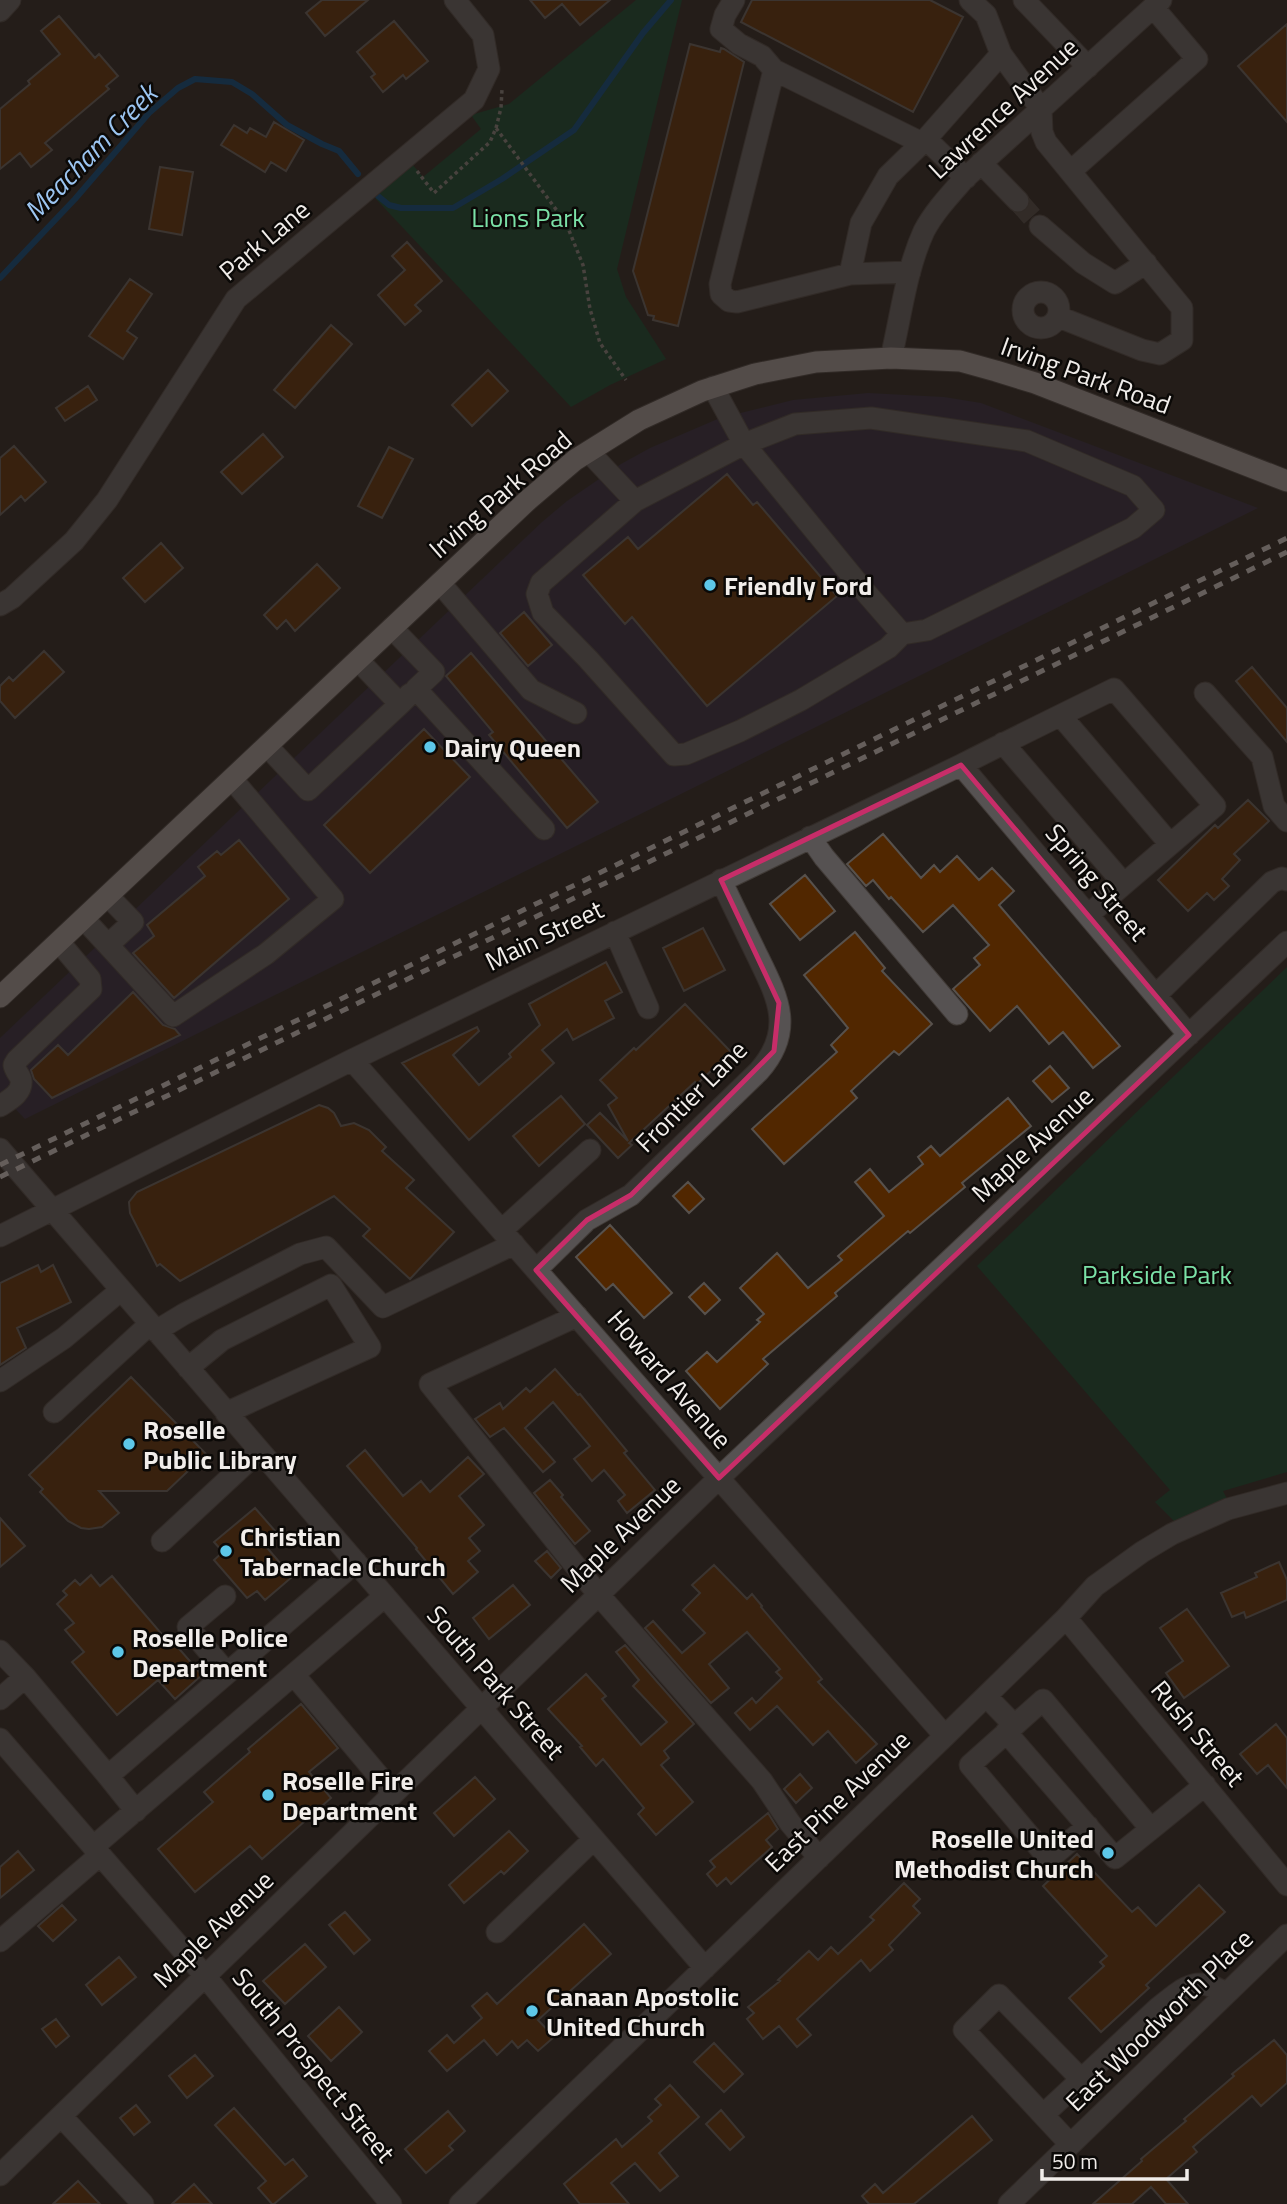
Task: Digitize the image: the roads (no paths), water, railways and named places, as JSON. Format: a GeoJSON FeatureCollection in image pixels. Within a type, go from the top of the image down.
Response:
{"type":"FeatureCollection","features":[{"type":"Feature","properties":{"kind":"main road","name":"Irving Park Road"},"geometry":{"type":"LineString","coordinates":[[0,997],[528,500],[575,460],[639,420],[713,387],[755,374],[816,362],[891,358],[960,361],[1035,383],[1287,481]]}},
{"type":"Feature","properties":{"kind":"street"},"geometry":{"type":"LineString","coordinates":[[0,11],[10,0]]}},
{"type":"Feature","properties":{"kind":"street","name":"Park Lane"},"geometry":{"type":"LineString","coordinates":[[0,605],[12,598],[74,541],[107,500],[236,299],[474,100],[489,69],[483,35],[455,0]]}},
{"type":"Feature","properties":{"kind":"street"},"geometry":{"type":"LineString","coordinates":[[734,0],[721,29],[739,44],[762,56],[774,70],[924,141],[974,170],[1018,201]]}},
{"type":"Feature","properties":{"kind":"street"},"geometry":{"type":"LineString","coordinates":[[970,0],[986,15],[1001,54],[1041,109],[1042,132],[1046,142],[1182,308],[1182,340],[1160,354],[1059,317]]}},
{"type":"Feature","properties":{"kind":"street"},"geometry":{"type":"LineString","coordinates":[[1024,0],[1088,67]]}},
{"type":"Feature","properties":{"kind":"street"},"geometry":{"type":"LineString","coordinates":[[1071,171],[1197,59],[1157,4]]}},
{"type":"Feature","properties":{"kind":"street","name":"Lawrence Avenue"},"geometry":{"type":"LineString","coordinates":[[891,358],[913,257],[925,229],[941,205],[974,170],[1157,4]]}},
{"type":"Feature","properties":{"kind":"street"},"geometry":{"type":"LineString","coordinates":[[850,274],[861,223],[888,176],[924,141],[1001,54]]}},
{"type":"Feature","properties":{"kind":"street"},"geometry":{"type":"LineString","coordinates":[[774,70],[720,284],[721,294],[729,301],[737,302],[850,274],[910,272]]}},
{"type":"Feature","properties":{"kind":"street"},"geometry":{"type":"LineString","coordinates":[[1040,226],[1083,263],[1115,283],[1146,263]]}},
{"type":"Feature","properties":{"kind":"street"},"geometry":{"type":"LineString","coordinates":[[713,387],[744,444],[902,634]]}},
{"type":"Feature","properties":{"kind":"street"},"geometry":{"type":"LineString","coordinates":[[871,418],[1027,441],[1133,486],[1154,510],[1133,528],[928,630],[902,634],[888,648],[801,700],[740,731],[686,754],[674,755],[543,613],[537,594],[541,583],[635,501],[744,444],[795,424],[871,418]]}},
{"type":"Feature","properties":{"kind":"street"},"geometry":{"type":"LineString","coordinates":[[589,452],[635,501]]}},
{"type":"Feature","properties":{"kind":"street"},"geometry":{"type":"LineString","coordinates":[[440,583],[531,690],[576,713]]}},
{"type":"Feature","properties":{"kind":"street"},"geometry":{"type":"LineString","coordinates":[[267,746],[308,790],[416,689],[434,672],[392,628]]}},
{"type":"Feature","properties":{"kind":"street"},"geometry":{"type":"LineString","coordinates":[[358,660],[400,704]]}},
{"type":"Feature","properties":{"kind":"street"},"geometry":{"type":"LineString","coordinates":[[416,689],[544,829]]}},
{"type":"Feature","properties":{"kind":"street","name":"Main Street"},"geometry":{"type":"LineString","coordinates":[[0,1236],[352,1060],[1114,689],[1214,807],[1170,844]]}},
{"type":"Feature","properties":{"kind":"street"},"geometry":{"type":"LineString","coordinates":[[1205,693],[1262,757],[1274,806],[1287,821]]}},
{"type":"Feature","properties":{"kind":"street"},"geometry":{"type":"LineString","coordinates":[[1060,716],[1170,844],[1088,915]]}},
{"type":"Feature","properties":{"kind":"street"},"geometry":{"type":"LineString","coordinates":[[1003,743],[1124,884]]}},
{"type":"Feature","properties":{"kind":"street","name":"Spring Street"},"geometry":{"type":"LineString","coordinates":[[961,765],[1189,1035]]}},
{"type":"Feature","properties":{"kind":"street"},"geometry":{"type":"LineString","coordinates":[[83,919],[173,1016],[266,954],[333,899],[232,779]]}},
{"type":"Feature","properties":{"kind":"street"},"geometry":{"type":"LineString","coordinates":[[810,837],[824,858],[957,1014]]}},
{"type":"Feature","properties":{"kind":"street"},"geometry":{"type":"LineString","coordinates":[[1156,995],[1272,882],[1282,878],[1287,880]]}},
{"type":"Feature","properties":{"kind":"street","name":"Frontier Lane"},"geometry":{"type":"LineString","coordinates":[[536,1270],[587,1220],[631,1195],[759,1071],[774,1051],[780,1027],[779,1003],[721,880]]}},
{"type":"Feature","properties":{"kind":"street"},"geometry":{"type":"LineString","coordinates":[[107,945],[133,922],[108,896]]}},
{"type":"Feature","properties":{"kind":"street"},"geometry":{"type":"LineString","coordinates":[[615,932],[648,1008]]}},
{"type":"Feature","properties":{"kind":"street"},"geometry":{"type":"LineString","coordinates":[[0,1106],[15,1096],[21,1087],[21,1077],[14,1065],[17,1060],[91,989],[90,979],[59,942]]}},
{"type":"Feature","properties":{"kind":"street","name":"Maple Avenue"},"geometry":{"type":"LineString","coordinates":[[0,2175],[719,1478],[1287,942]]}},
{"type":"Feature","properties":{"kind":"street","name":"Howard Avenue"},"geometry":{"type":"LineString","coordinates":[[352,1060],[945,1736]]}},
{"type":"Feature","properties":{"kind":"street","name":"South Park Street"},"geometry":{"type":"LineString","coordinates":[[0,1149],[705,1968]]}},
{"type":"Feature","properties":{"kind":"street"},"geometry":{"type":"LineString","coordinates":[[54,1412],[153,1328],[300,1254],[326,1247],[383,1307],[508,1237],[590,1150]]}},
{"type":"Feature","properties":{"kind":"street"},"geometry":{"type":"LineString","coordinates":[[188,1368],[222,1340],[331,1285],[370,1347],[226,1413]]}},
{"type":"Feature","properties":{"kind":"street"},"geometry":{"type":"LineString","coordinates":[[0,1381],[64,1338],[121,1290]]}},
{"type":"Feature","properties":{"kind":"street"},"geometry":{"type":"LineString","coordinates":[[577,1316],[430,1384],[598,1594],[762,1781],[818,1858]]}},
{"type":"Feature","properties":{"kind":"street"},"geometry":{"type":"LineString","coordinates":[[162,1541],[260,1451]]}},
{"type":"Feature","properties":{"kind":"street","name":"East Pine Avenue"},"geometry":{"type":"LineString","coordinates":[[460,2204],[945,1736],[1066,1618],[1095,1586],[1172,1534],[1228,1510],[1287,1493]]}},
{"type":"Feature","properties":{"kind":"street"},"geometry":{"type":"LineString","coordinates":[[108,1776],[356,1562]]}},
{"type":"Feature","properties":{"kind":"street"},"geometry":{"type":"LineString","coordinates":[[225,1596],[188,1627],[226,1672]]}},
{"type":"Feature","properties":{"kind":"street"},"geometry":{"type":"LineString","coordinates":[[0,1941],[136,1811],[385,1596]]}},
{"type":"Feature","properties":{"kind":"street","name":"Rush Street"},"geometry":{"type":"LineString","coordinates":[[1066,1618],[1287,1885]]}},
{"type":"Feature","properties":{"kind":"street"},"geometry":{"type":"LineString","coordinates":[[0,1651],[25,1677],[136,1811]]}},
{"type":"Feature","properties":{"kind":"street"},"geometry":{"type":"LineString","coordinates":[[294,1675],[393,1793]]}},
{"type":"Feature","properties":{"kind":"street"},"geometry":{"type":"LineString","coordinates":[[0,1699],[25,1677]]}},
{"type":"Feature","properties":{"kind":"street"},"geometry":{"type":"LineString","coordinates":[[986,1696],[1115,1858],[1205,1785]]}},
{"type":"Feature","properties":{"kind":"street"},"geometry":{"type":"LineString","coordinates":[[1088,1826],[1049,1858],[970,1765],[1043,1700],[1151,1829]]}},
{"type":"Feature","properties":{"kind":"street","name":"South Prospect Street"},"geometry":{"type":"LineString","coordinates":[[0,1740],[205,1976],[391,2204]]}},
{"type":"Feature","properties":{"kind":"street"},"geometry":{"type":"LineString","coordinates":[[497,1932],[594,1839]]}},
{"type":"Feature","properties":{"kind":"street","name":"East Woodworth Place"},"geometry":{"type":"LineString","coordinates":[[1009,2204],[1287,1935]]}},
{"type":"Feature","properties":{"kind":"street"},"geometry":{"type":"LineString","coordinates":[[1043,2115],[1177,1993],[1193,1984],[1204,1983],[1226,1994]]}},
{"type":"Feature","properties":{"kind":"street"},"geometry":{"type":"LineString","coordinates":[[1070,2144],[964,2030],[999,1995],[1081,2079]]}},
{"type":"Feature","properties":{"kind":"street"},"geometry":{"type":"LineString","coordinates":[[61,2116],[143,2204]]}},
{"type":"Feature","properties":{"kind":"waterway","name":"Meacham Creek"},"geometry":{"type":"LineString","coordinates":[[378,196],[389,205],[401,208],[453,208],[502,179],[574,130],[643,33],[671,0]]}},
{"type":"Feature","properties":{"kind":"waterway","name":"Meacham Creek"},"geometry":{"type":"LineString","coordinates":[[0,278],[75,199],[149,113],[178,88],[195,79],[232,82],[252,94],[287,125],[339,151],[358,174]]}},
{"type":"Feature","properties":{"kind":"tunnel"},"geometry":{"type":"LineString","coordinates":[[1018,201],[1040,226]]}},
{"type":"Feature","properties":{"kind":"railway"},"geometry":{"type":"LineString","coordinates":[[0,1165],[1287,538]]}},
{"type":"Feature","properties":{"kind":"railway"},"geometry":{"type":"LineString","coordinates":[[0,1177],[1287,552]]}},
{"type":"Feature","properties":{"kind":"place","name":"Friendly Ford"},"geometry":{"type":"Point","coordinates":[710,585]}},
{"type":"Feature","properties":{"kind":"place","name":"Dairy Queen"},"geometry":{"type":"Point","coordinates":[430,747]}},
{"type":"Feature","properties":{"kind":"place","name":"Roselle Public Library"},"geometry":{"type":"Point","coordinates":[129,1444]}},
{"type":"Feature","properties":{"kind":"place","name":"Christian Tabernacle Church"},"geometry":{"type":"Point","coordinates":[226,1551]}},
{"type":"Feature","properties":{"kind":"place","name":"Roselle Police Department"},"geometry":{"type":"Point","coordinates":[118,1652]}},
{"type":"Feature","properties":{"kind":"place","name":"Roselle Fire Department"},"geometry":{"type":"Point","coordinates":[268,1795]}},
{"type":"Feature","properties":{"kind":"place","name":"Roselle United Methodist Church"},"geometry":{"type":"Point","coordinates":[1108,1853]}},
{"type":"Feature","properties":{"kind":"place","name":"Canaan Apostolic United Church"},"geometry":{"type":"Point","coordinates":[532,2011]}},
{"type":"Feature","properties":{"kind":"park label","name":"Lions Park"},"geometry":{"type":"Point","coordinates":[528,217]}},
{"type":"Feature","properties":{"kind":"park label","name":"Parkside Park"},"geometry":{"type":"Point","coordinates":[1157,1274]}}]}
